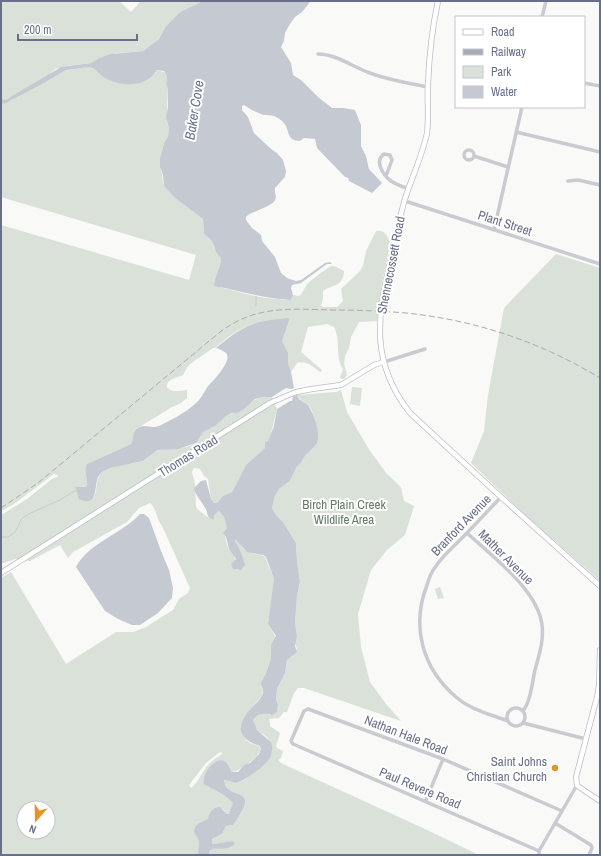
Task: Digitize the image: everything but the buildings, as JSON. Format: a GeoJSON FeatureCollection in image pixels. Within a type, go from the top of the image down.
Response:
{"type":"FeatureCollection","features":[{"type":"Feature","properties":{"kind":"main road","name":"Shennecossett Road"},"geometry":{"type":"LineString","coordinates":[[438,1],[431,36],[428,121],[426,135],[405,201],[381,302],[380,328],[384,362],[392,384],[410,413],[500,497],[600,586]]}},
{"type":"Feature","properties":{"kind":"main road","name":"Thomas Road"},"geometry":{"type":"LineString","coordinates":[[1,573],[259,410],[294,393],[312,388],[342,385],[374,365],[384,362]]}},
{"type":"Feature","properties":{"kind":"main road"},"geometry":{"type":"LineString","coordinates":[[600,650],[599,686],[576,777],[577,784],[582,790],[600,801]]}},
{"type":"Feature","properties":{"kind":"street"},"geometry":{"type":"LineString","coordinates":[[542,16],[546,1]]}},
{"type":"Feature","properties":{"kind":"street"},"geometry":{"type":"LineString","coordinates":[[318,54],[328,54],[384,78],[428,87]]}},
{"type":"Feature","properties":{"kind":"street"},"geometry":{"type":"LineString","coordinates":[[585,83],[600,86]]}},
{"type":"Feature","properties":{"kind":"street"},"geometry":{"type":"LineString","coordinates":[[494,230],[522,108]]}},
{"type":"Feature","properties":{"kind":"street"},"geometry":{"type":"LineString","coordinates":[[516,132],[600,152]]}},
{"type":"Feature","properties":{"kind":"street"},"geometry":{"type":"LineString","coordinates":[[386,176],[392,160],[390,155],[384,154],[380,158],[379,162],[386,176],[390,180],[409,189]]}},
{"type":"Feature","properties":{"kind":"street"},"geometry":{"type":"LineString","coordinates":[[474,156],[508,167]]}},
{"type":"Feature","properties":{"kind":"street"},"geometry":{"type":"LineString","coordinates":[[568,181],[578,180],[600,185]]}},
{"type":"Feature","properties":{"kind":"street","name":"Plant Street"},"geometry":{"type":"LineString","coordinates":[[405,201],[600,264]]}},
{"type":"Feature","properties":{"kind":"street"},"geometry":{"type":"LineString","coordinates":[[384,362],[425,349]]}},
{"type":"Feature","properties":{"kind":"street","name":"Branford Avenue"},"geometry":{"type":"LineString","coordinates":[[500,497],[435,567],[420,606],[419,618],[420,637],[430,666],[446,687],[466,704],[479,711],[508,721]]}},
{"type":"Feature","properties":{"kind":"street","name":"Mather Avenue"},"geometry":{"type":"LineString","coordinates":[[467,533],[525,588],[537,607],[541,617],[542,646],[527,702],[523,711]]}},
{"type":"Feature","properties":{"kind":"street"},"geometry":{"type":"LineString","coordinates":[[497,717],[507,714],[512,708],[518,708],[523,711],[525,716],[523,723]]}},
{"type":"Feature","properties":{"kind":"street","name":"Paul Revere Road"},"geometry":{"type":"LineString","coordinates":[[308,709],[304,711],[291,741],[293,744],[426,800],[539,853]]}},
{"type":"Feature","properties":{"kind":"street","name":"Nathan Hale Road"},"geometry":{"type":"LineString","coordinates":[[308,709],[443,760],[562,811]]}},
{"type":"Feature","properties":{"kind":"street"},"geometry":{"type":"LineString","coordinates":[[507,714],[508,721],[512,725],[516,726],[523,723],[586,739]]}},
{"type":"Feature","properties":{"kind":"street"},"geometry":{"type":"LineString","coordinates":[[426,800],[443,760]]}},
{"type":"Feature","properties":{"kind":"street"},"geometry":{"type":"LineString","coordinates":[[539,853],[577,784]]}},
{"type":"Feature","properties":{"kind":"street"},"geometry":{"type":"LineString","coordinates":[[555,823],[591,845],[592,848],[589,855]]}},
{"type":"Feature","properties":{"kind":"green space"},"geometry":{"type":"Polygon","coordinates":[[[1,1],[119,1],[131,12],[141,1],[203,1],[180,12],[166,26],[159,39],[143,51],[117,53],[99,58],[91,63],[55,69],[48,76],[5,100],[1,98],[1,1]]]}},
{"type":"Feature","properties":{"kind":"green space"},"geometry":{"type":"Polygon","coordinates":[[[90,67],[100,73],[155,74],[157,70],[164,72],[167,77],[167,111],[169,127],[168,136],[164,143],[160,158],[163,184],[175,198],[203,219],[204,234],[212,241],[214,248],[221,258],[214,286],[263,298],[291,300],[293,295],[299,296],[314,278],[334,266],[344,271],[342,280],[340,283],[323,291],[321,305],[322,307],[337,307],[343,301],[341,289],[360,271],[363,266],[366,251],[376,231],[384,232],[389,238],[390,244],[382,283],[377,321],[359,322],[351,337],[349,348],[345,356],[344,364],[347,375],[344,379],[341,379],[340,377],[343,369],[339,360],[337,338],[334,327],[327,324],[308,327],[301,352],[322,371],[320,372],[309,364],[300,362],[297,363],[291,372],[288,364],[288,355],[282,341],[290,318],[268,320],[250,325],[233,334],[190,364],[183,375],[168,382],[167,387],[171,390],[187,390],[187,398],[136,429],[131,444],[87,464],[85,470],[87,486],[78,490],[78,494],[93,498],[99,477],[104,471],[113,467],[143,461],[157,450],[183,448],[193,445],[202,432],[213,427],[229,414],[236,414],[256,399],[272,397],[277,409],[268,441],[265,443],[265,448],[246,465],[232,492],[223,496],[217,503],[214,503],[211,499],[208,479],[204,476],[200,469],[194,468],[192,472],[195,484],[197,509],[209,518],[219,511],[224,517],[227,528],[224,533],[228,547],[234,557],[235,561],[233,563],[236,570],[239,570],[241,552],[235,541],[237,540],[247,551],[265,557],[274,579],[272,606],[268,624],[276,638],[271,645],[271,658],[266,673],[260,684],[263,690],[262,695],[244,718],[241,731],[246,740],[259,746],[261,749],[253,760],[236,771],[232,772],[227,763],[207,786],[234,803],[229,814],[223,809],[206,855],[1,855],[1,578],[11,572],[66,664],[116,632],[133,632],[146,627],[173,610],[179,599],[188,593],[190,588],[154,508],[150,503],[139,508],[127,522],[73,552],[68,558],[60,545],[30,561],[15,559],[1,564],[1,515],[27,499],[52,479],[59,476],[54,474],[14,504],[1,511],[1,225],[189,280],[196,255],[1,197],[1,103],[5,104],[66,70],[90,67]],[[220,752],[206,763],[189,785],[191,788],[210,763],[223,753],[220,752]]]}},
{"type":"Feature","properties":{"kind":"green space"},"geometry":{"type":"Polygon","coordinates":[[[556,254],[600,268],[600,581],[522,512],[471,463],[484,431],[488,395],[504,308],[556,254]]]}},
{"type":"Feature","properties":{"kind":"green space"},"geometry":{"type":"Polygon","coordinates":[[[352,387],[362,388],[360,406],[350,404],[352,387]]]}},
{"type":"Feature","properties":{"kind":"green space","name":"Birch Plain Creek Wildlife Area"},"geometry":{"type":"Polygon","coordinates":[[[341,390],[347,412],[370,451],[387,474],[401,487],[404,501],[414,506],[405,535],[387,550],[371,570],[358,614],[361,647],[370,682],[401,721],[304,688],[298,688],[294,693],[287,712],[284,712],[279,718],[269,719],[270,726],[280,733],[276,746],[283,751],[281,758],[278,760],[285,765],[479,855],[210,855],[209,852],[212,849],[232,847],[228,842],[213,844],[212,842],[212,839],[222,834],[226,826],[233,825],[242,812],[245,804],[245,799],[231,791],[227,787],[224,780],[233,783],[240,782],[260,768],[270,756],[272,744],[268,738],[255,728],[253,720],[258,715],[270,715],[278,709],[276,699],[277,689],[285,673],[287,660],[297,649],[295,643],[297,636],[295,622],[297,596],[300,582],[296,543],[272,508],[275,496],[279,489],[290,481],[297,466],[313,448],[315,426],[314,415],[309,406],[297,395],[336,392],[341,390]]]}},
{"type":"Feature","properties":{"kind":"green space"},"geometry":{"type":"Polygon","coordinates":[[[496,543],[504,550],[500,554],[492,547],[496,543]]]}},
{"type":"Feature","properties":{"kind":"green space"},"geometry":{"type":"Polygon","coordinates":[[[440,587],[444,598],[438,599],[435,589],[440,587]]]}},
{"type":"Feature","properties":{"kind":"water","name":"Baker Cove"},"geometry":{"type":"Polygon","coordinates":[[[203,1],[311,1],[290,24],[285,33],[284,41],[281,47],[291,63],[293,75],[301,80],[319,98],[332,108],[355,110],[361,125],[361,146],[366,156],[369,169],[382,183],[372,193],[349,181],[348,178],[345,177],[317,148],[315,139],[304,138],[300,141],[292,139],[285,124],[279,119],[274,116],[259,113],[244,105],[242,106],[242,110],[248,117],[254,133],[283,160],[286,171],[285,177],[275,188],[276,199],[274,202],[248,215],[246,220],[252,228],[261,235],[262,241],[275,257],[281,273],[287,278],[296,281],[301,280],[325,263],[332,263],[327,264],[301,283],[292,285],[291,288],[293,295],[291,300],[267,297],[214,286],[221,258],[216,252],[212,241],[204,234],[203,219],[175,198],[164,186],[163,175],[160,167],[160,158],[164,143],[168,136],[169,127],[166,117],[168,107],[168,89],[166,84],[167,77],[164,71],[157,70],[147,80],[140,83],[126,84],[105,78],[90,67],[66,70],[5,104],[1,103],[1,98],[5,100],[7,99],[61,67],[91,63],[99,58],[111,54],[143,51],[159,39],[166,26],[180,12],[203,1]]]}},
{"type":"Feature","properties":{"kind":"water"},"geometry":{"type":"Polygon","coordinates":[[[290,318],[282,341],[288,353],[288,363],[294,388],[286,388],[272,397],[255,399],[244,409],[236,414],[232,413],[226,416],[215,426],[203,432],[196,443],[178,449],[157,450],[143,461],[110,468],[102,472],[98,477],[92,499],[85,501],[79,499],[75,487],[87,486],[85,470],[87,464],[131,444],[136,429],[143,426],[159,426],[191,407],[201,398],[208,386],[222,370],[227,360],[226,353],[216,348],[234,334],[250,325],[267,320],[290,318]]]}},
{"type":"Feature","properties":{"kind":"water"},"geometry":{"type":"Polygon","coordinates":[[[297,395],[299,399],[308,405],[313,414],[318,431],[317,443],[297,466],[290,481],[279,489],[275,496],[272,508],[296,543],[300,582],[297,596],[295,622],[297,636],[295,646],[297,652],[287,660],[285,673],[277,689],[277,712],[272,715],[259,715],[253,720],[257,730],[271,742],[272,750],[270,758],[259,769],[240,782],[234,783],[224,780],[227,787],[231,791],[245,798],[245,803],[242,812],[233,825],[226,826],[222,834],[212,839],[212,842],[213,844],[233,841],[235,843],[233,846],[225,849],[212,849],[209,852],[210,855],[199,855],[199,840],[194,833],[195,827],[208,819],[210,812],[215,808],[220,807],[227,814],[229,814],[233,803],[223,795],[204,784],[206,772],[211,765],[222,760],[227,763],[232,772],[238,772],[244,765],[250,763],[259,754],[261,749],[260,746],[253,744],[244,737],[242,734],[241,724],[247,713],[262,696],[263,690],[260,684],[266,673],[271,658],[271,645],[276,636],[268,624],[274,579],[266,557],[247,552],[236,540],[235,541],[245,565],[241,570],[233,569],[231,564],[236,559],[229,549],[226,537],[223,533],[227,528],[224,517],[219,511],[214,515],[214,519],[209,518],[206,509],[196,494],[194,488],[201,481],[206,480],[211,499],[214,503],[217,503],[223,496],[232,492],[246,465],[265,448],[265,442],[268,441],[274,426],[277,409],[292,401],[293,396],[297,395]]]}},
{"type":"Feature","properties":{"kind":"water"},"geometry":{"type":"Polygon","coordinates":[[[140,514],[144,514],[149,518],[169,570],[173,588],[172,598],[158,613],[140,625],[132,625],[105,611],[76,567],[89,551],[133,521],[140,514]]]}},
{"type":"Feature","properties":{"kind":"waterway"},"geometry":{"type":"LineString","coordinates":[[256,296],[256,306]]}},
{"type":"Feature","properties":{"kind":"waterway"},"geometry":{"type":"LineString","coordinates":[[1,534],[2,537],[8,537],[16,531],[24,517],[60,500],[74,491],[78,491]]}},
{"type":"Feature","properties":{"kind":"waterway"},"geometry":{"type":"LineString","coordinates":[[1,524],[1,532]]}},
{"type":"Feature","properties":{"kind":"railway"},"geometry":{"type":"LineString","coordinates":[[1,508],[38,483],[220,332],[233,323],[260,313],[274,310],[302,309],[370,311],[432,316],[482,327],[531,343],[578,365],[600,378]]}},
{"type":"Feature","properties":{"kind":"place","name":"Saint Johns Christian Church"},"geometry":{"type":"Point","coordinates":[555,768]}}]}
